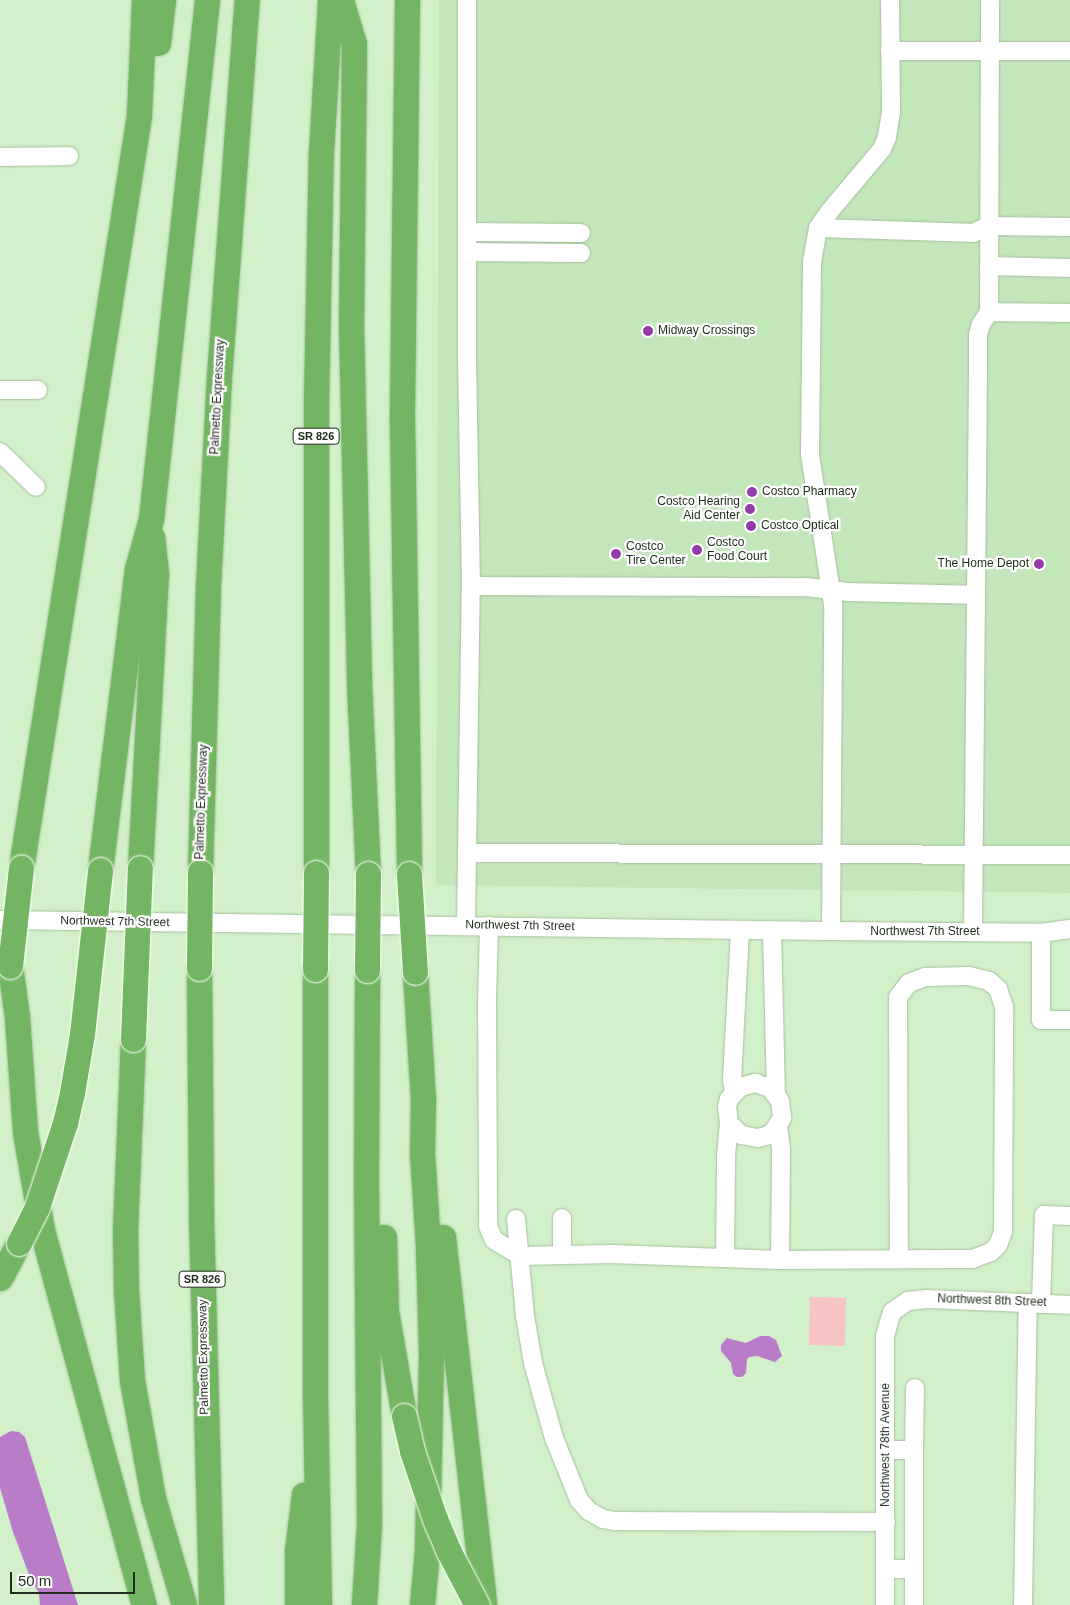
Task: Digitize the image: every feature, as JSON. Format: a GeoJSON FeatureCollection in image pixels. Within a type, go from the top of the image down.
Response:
{"type":"FeatureCollection","features":[{"type":"Feature","properties":{"kind":"highway"},"geometry":{"type":"LineString","coordinates":[[0,998],[10,969],[21,868],[139,115],[144,0]]}},
{"type":"Feature","properties":{"kind":"highway"},"geometry":{"type":"LineString","coordinates":[[139,115],[154,77],[163,0]]}},
{"type":"Feature","properties":{"kind":"highway"},"geometry":{"type":"LineString","coordinates":[[0,1278],[37,1208],[62,1133],[72,1093],[82,1034],[137,569],[151,519],[207,0]]}},
{"type":"Feature","properties":{"kind":"highway","name":"Palmetto Expressway"},"geometry":{"type":"LineString","coordinates":[[212,1600],[201,1225],[200,872],[208,586],[219,376],[247,0]]}},
{"type":"Feature","properties":{"kind":"highway","name":"SR 826"},"geometry":{"type":"LineString","coordinates":[[319,1605],[315,1395],[316,404],[321,153],[330,0]]}},
{"type":"Feature","properties":{"kind":"highway"},"geometry":{"type":"LineString","coordinates":[[341,0],[354,44],[351,325],[359,684],[368,874],[366,1177],[370,1423],[369,1524],[364,1605]]}},
{"type":"Feature","properties":{"kind":"highway"},"geometry":{"type":"LineString","coordinates":[[407,0],[402,420],[410,874],[423,1098],[422,1153],[430,1282],[431,1365],[427,1551],[422,1605]]}},
{"type":"Feature","properties":{"kind":"highway"},"geometry":{"type":"LineString","coordinates":[[151,519],[156,574],[140,868],[125,1230],[129,1342],[141,1439],[153,1498],[184,1605]]}},
{"type":"Feature","properties":{"kind":"highway"},"geometry":{"type":"LineString","coordinates":[[10,969],[17,1017],[25,1132],[42,1230],[144,1605]]}},
{"type":"Feature","properties":{"kind":"highway"},"geometry":{"type":"LineString","coordinates":[[367,970],[381,1144],[386,1311],[404,1416],[412,1451],[435,1519],[449,1552],[477,1605]]}},
{"type":"Feature","properties":{"kind":"highway"},"geometry":{"type":"LineString","coordinates":[[423,1098],[433,1152],[484,1605]]}},
{"type":"Feature","properties":{"kind":"highway"},"geometry":{"type":"LineString","coordinates":[[298,1605],[297,1551],[315,1395]]}},
{"type":"Feature","properties":{"kind":"street"},"geometry":{"type":"LineString","coordinates":[[466,926],[471,586],[467,247],[467,0]]}},
{"type":"Feature","properties":{"kind":"street"},"geometry":{"type":"LineString","coordinates":[[831,931],[834,661],[831,590],[815,498],[810,454],[812,262],[818,228],[829,212],[882,149],[887,137],[891,113],[890,0]]}},
{"type":"Feature","properties":{"kind":"street"},"geometry":{"type":"LineString","coordinates":[[973,932],[978,335],[981,324],[989,312],[990,0]]}},
{"type":"Feature","properties":{"kind":"street"},"geometry":{"type":"LineString","coordinates":[[890,51],[1070,51]]}},
{"type":"Feature","properties":{"kind":"street"},"geometry":{"type":"LineString","coordinates":[[0,157],[68,156]]}},
{"type":"Feature","properties":{"kind":"street"},"geometry":{"type":"LineString","coordinates":[[818,228],[973,233],[989,226],[1070,227]]}},
{"type":"Feature","properties":{"kind":"street"},"geometry":{"type":"LineString","coordinates":[[467,247],[581,247],[467,247]]}},
{"type":"Feature","properties":{"kind":"street"},"geometry":{"type":"LineString","coordinates":[[989,266],[1070,268]]}},
{"type":"Feature","properties":{"kind":"street"},"geometry":{"type":"LineString","coordinates":[[989,312],[1070,313]]}},
{"type":"Feature","properties":{"kind":"street"},"geometry":{"type":"LineString","coordinates":[[0,390],[38,390]]}},
{"type":"Feature","properties":{"kind":"street"},"geometry":{"type":"LineString","coordinates":[[0,452],[36,487]]}},
{"type":"Feature","properties":{"kind":"street"},"geometry":{"type":"LineString","coordinates":[[471,586],[806,587],[831,590],[976,594]]}},
{"type":"Feature","properties":{"kind":"street"},"geometry":{"type":"LineString","coordinates":[[467,853],[1070,855]]}},
{"type":"Feature","properties":{"kind":"street","name":"Northwest 7th Street"},"geometry":{"type":"LineString","coordinates":[[0,920],[772,931],[1040,932],[1070,929]]}},
{"type":"Feature","properties":{"kind":"street"},"geometry":{"type":"LineString","coordinates":[[490,926],[487,1012],[488,1226],[494,1240],[521,1256],[562,1254],[780,1260],[899,1259],[982,1257],[991,1252],[1002,1238],[1004,1007],[998,989],[989,981],[980,978],[954,976],[917,979],[903,988],[898,997],[899,1259]]}},
{"type":"Feature","properties":{"kind":"street"},"geometry":{"type":"LineString","coordinates":[[734,1092],[732,1079],[740,930]]}},
{"type":"Feature","properties":{"kind":"street"},"geometry":{"type":"LineString","coordinates":[[772,931],[776,1094],[782,1109],[778,1125],[781,1150],[780,1260]]}},
{"type":"Feature","properties":{"kind":"street"},"geometry":{"type":"LineString","coordinates":[[1040,932],[1041,1020],[1070,1020]]}},
{"type":"Feature","properties":{"kind":"street","name":"Northwest 7th Street"},"geometry":{"type":"LineString","coordinates":[[1040,932],[1070,937]]}},
{"type":"Feature","properties":{"kind":"street"},"geometry":{"type":"LineString","coordinates":[[725,1258],[726,1156],[729,1123],[727,1107],[734,1092],[747,1084],[755,1083],[770,1088],[776,1094]]}},
{"type":"Feature","properties":{"kind":"street"},"geometry":{"type":"LineString","coordinates":[[729,1123],[741,1135],[757,1138],[773,1132],[778,1125]]}},
{"type":"Feature","properties":{"kind":"street"},"geometry":{"type":"LineString","coordinates":[[1023,1605],[1034,1303],[1044,1216],[1070,1216]]}},
{"type":"Feature","properties":{"kind":"street"},"geometry":{"type":"LineString","coordinates":[[562,1218],[562,1254]]}},
{"type":"Feature","properties":{"kind":"street"},"geometry":{"type":"LineString","coordinates":[[516,1219],[528,1339],[548,1419],[579,1500],[589,1511],[603,1519],[614,1521],[886,1522]]}},
{"type":"Feature","properties":{"kind":"street","name":"Northwest 8th Street"},"geometry":{"type":"LineString","coordinates":[[914,1300],[1070,1305]]}},
{"type":"Feature","properties":{"kind":"street","name":"Northwest 78th Avenue"},"geometry":{"type":"LineString","coordinates":[[885,1605],[886,1329],[889,1319],[896,1308],[914,1300]]}},
{"type":"Feature","properties":{"kind":"street"},"geometry":{"type":"LineString","coordinates":[[914,1605],[915,1388]]}},
{"type":"Feature","properties":{"kind":"street"},"geometry":{"type":"LineString","coordinates":[[886,1450],[914,1450]]}},
{"type":"Feature","properties":{"kind":"street"},"geometry":{"type":"LineString","coordinates":[[885,1569],[914,1569]]}},
{"type":"Feature","properties":{"kind":"shaded area"},"geometry":{"type":"Polygon","coordinates":[[[439,0],[1070,0],[1070,893],[436,885],[439,0]]]}},
{"type":"Feature","properties":{"kind":"shaded area"},"geometry":{"type":"Polygon","coordinates":[[[810,1297],[846,1298],[845,1346],[809,1345],[810,1297]]]}},
{"type":"Feature","properties":{"kind":"shaded area"},"geometry":{"type":"Polygon","coordinates":[[[760,1336],[769,1336],[776,1340],[782,1356],[775,1362],[757,1356],[750,1357],[747,1359],[746,1373],[742,1377],[737,1377],[733,1374],[731,1363],[721,1351],[721,1345],[727,1338],[746,1343],[760,1336]]]}},
{"type":"Feature","properties":{"kind":"shaded area"},"geometry":{"type":"Polygon","coordinates":[[[11,1431],[19,1432],[25,1437],[78,1605],[40,1605],[39,1593],[30,1577],[13,1532],[0,1488],[0,1437],[11,1431]]]}},
{"type":"Feature","properties":{"kind":"place","name":"Midway Crossings"},"geometry":{"type":"Point","coordinates":[648,331]}},
{"type":"Feature","properties":{"kind":"place","name":"Costco Pharmacy"},"geometry":{"type":"Point","coordinates":[752,492]}},
{"type":"Feature","properties":{"kind":"place","name":"Costco Hearing Aid Center"},"geometry":{"type":"Point","coordinates":[750,509]}},
{"type":"Feature","properties":{"kind":"place","name":"Costco Optical"},"geometry":{"type":"Point","coordinates":[751,526]}},
{"type":"Feature","properties":{"kind":"place","name":"Costco Food Court"},"geometry":{"type":"Point","coordinates":[697,550]}},
{"type":"Feature","properties":{"kind":"place","name":"Costco Tire Center"},"geometry":{"type":"Point","coordinates":[616,554]}},
{"type":"Feature","properties":{"kind":"place","name":"The Home Depot"},"geometry":{"type":"Point","coordinates":[1039,564]}}]}
